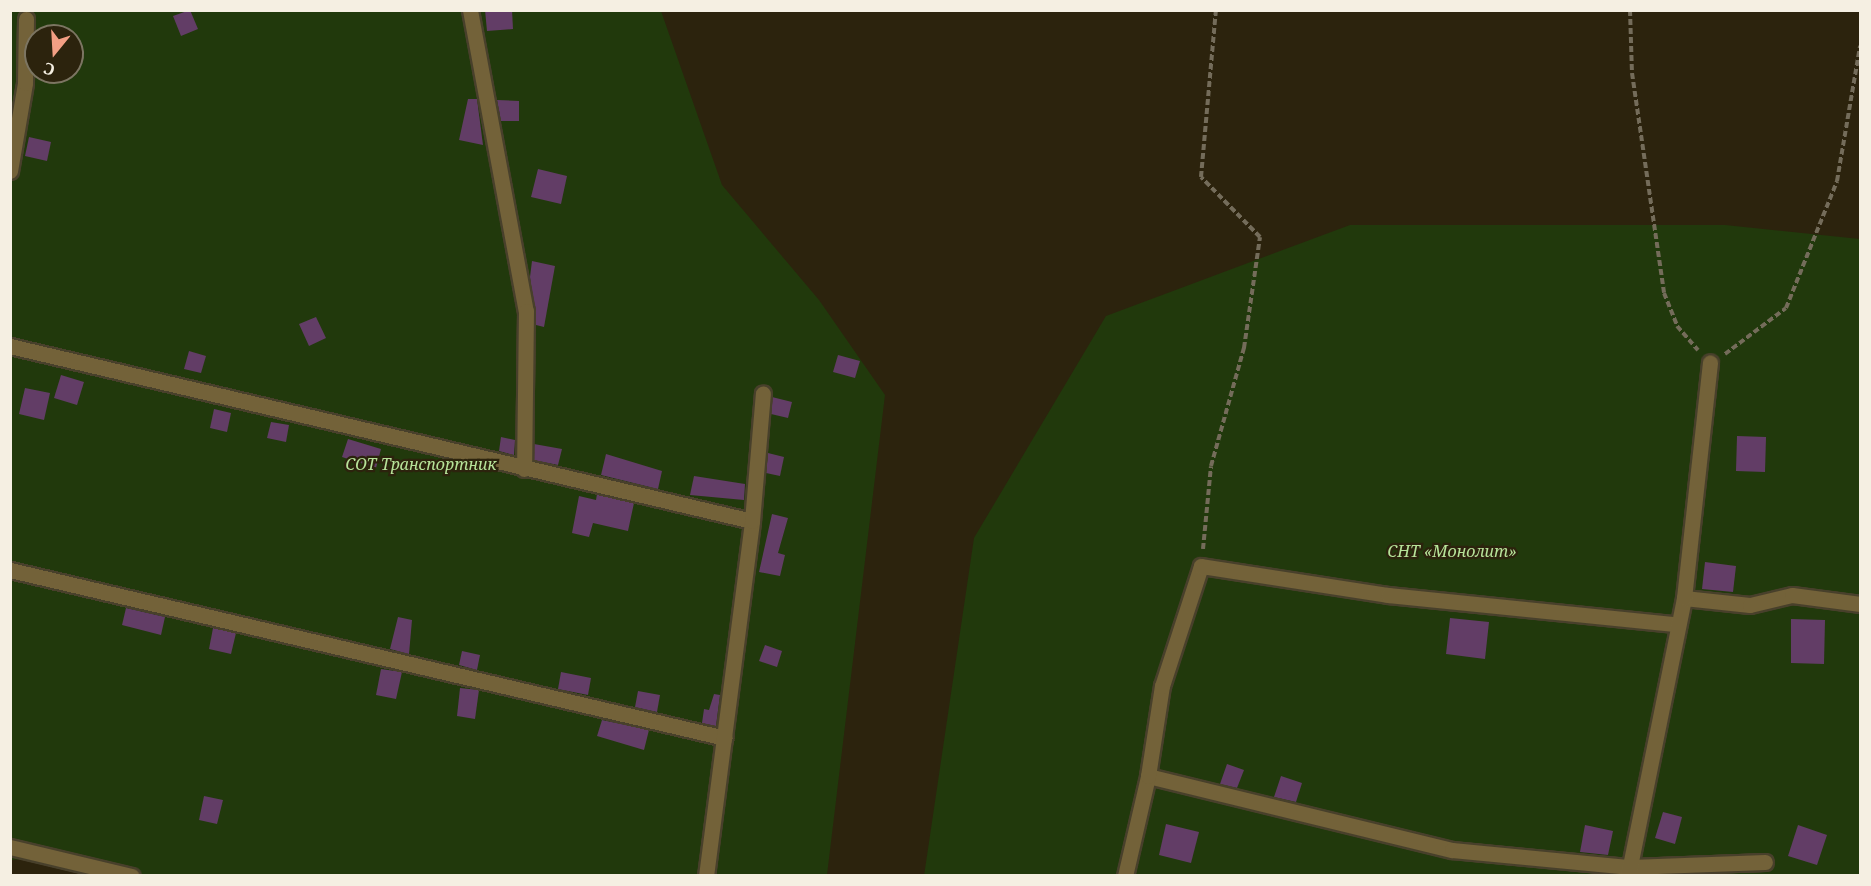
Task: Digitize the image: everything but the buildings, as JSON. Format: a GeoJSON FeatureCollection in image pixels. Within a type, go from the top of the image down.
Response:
{"type":"FeatureCollection","features":[{"type":"Feature","properties":{"kind":"lane"},"geometry":{"type":"LineString","coordinates":[[470,10],[526,311],[524,469]]}},
{"type":"Feature","properties":{"kind":"lane"},"geometry":{"type":"LineString","coordinates":[[10,171],[25,83],[26,19]]}},
{"type":"Feature","properties":{"kind":"lane"},"geometry":{"type":"LineString","coordinates":[[10,346],[524,469],[752,520]]}},
{"type":"Feature","properties":{"kind":"lane"},"geometry":{"type":"LineString","coordinates":[[1629,871],[1675,624],[1684,598],[1710,362]]}},
{"type":"Feature","properties":{"kind":"lane"},"geometry":{"type":"LineString","coordinates":[[706,876],[752,520],[763,393]]}},
{"type":"Feature","properties":{"kind":"lane"},"geometry":{"type":"LineString","coordinates":[[1125,876],[1148,776],[1162,686],[1201,566],[1388,595],[1675,624]]}},
{"type":"Feature","properties":{"kind":"lane"},"geometry":{"type":"LineString","coordinates":[[10,570],[725,738]]}},
{"type":"Feature","properties":{"kind":"lane"},"geometry":{"type":"LineString","coordinates":[[1684,598],[1750,605],[1792,595],[1860,604]]}},
{"type":"Feature","properties":{"kind":"lane"},"geometry":{"type":"LineString","coordinates":[[1148,776],[1452,849],[1629,871],[1765,862]]}},
{"type":"Feature","properties":{"kind":"lane"},"geometry":{"type":"LineString","coordinates":[[10,847],[132,876]]}},
{"type":"Feature","properties":{"kind":"path"},"geometry":{"type":"LineString","coordinates":[[1201,566],[1211,466],[1244,348],[1260,237],[1201,177],[1216,10]]}},
{"type":"Feature","properties":{"kind":"path"},"geometry":{"type":"LineString","coordinates":[[1630,10],[1632,73],[1664,293],[1677,326],[1710,362],[1743,344],[1786,308],[1837,181],[1860,46]]}},
{"type":"Feature","properties":{"kind":"green space","name":"СОТ Транспортник"},"geometry":{"type":"Polygon","coordinates":[[[11,11],[661,11],[722,185],[819,300],[885,395],[827,875],[92,876],[23,859],[11,860],[11,11]]]}},
{"type":"Feature","properties":{"kind":"green space","name":"СНТ «Монолит»"},"geometry":{"type":"Polygon","coordinates":[[[1350,225],[1725,225],[1860,239],[1860,875],[924,876],[974,538],[1106,316],[1350,225]]]}}]}
